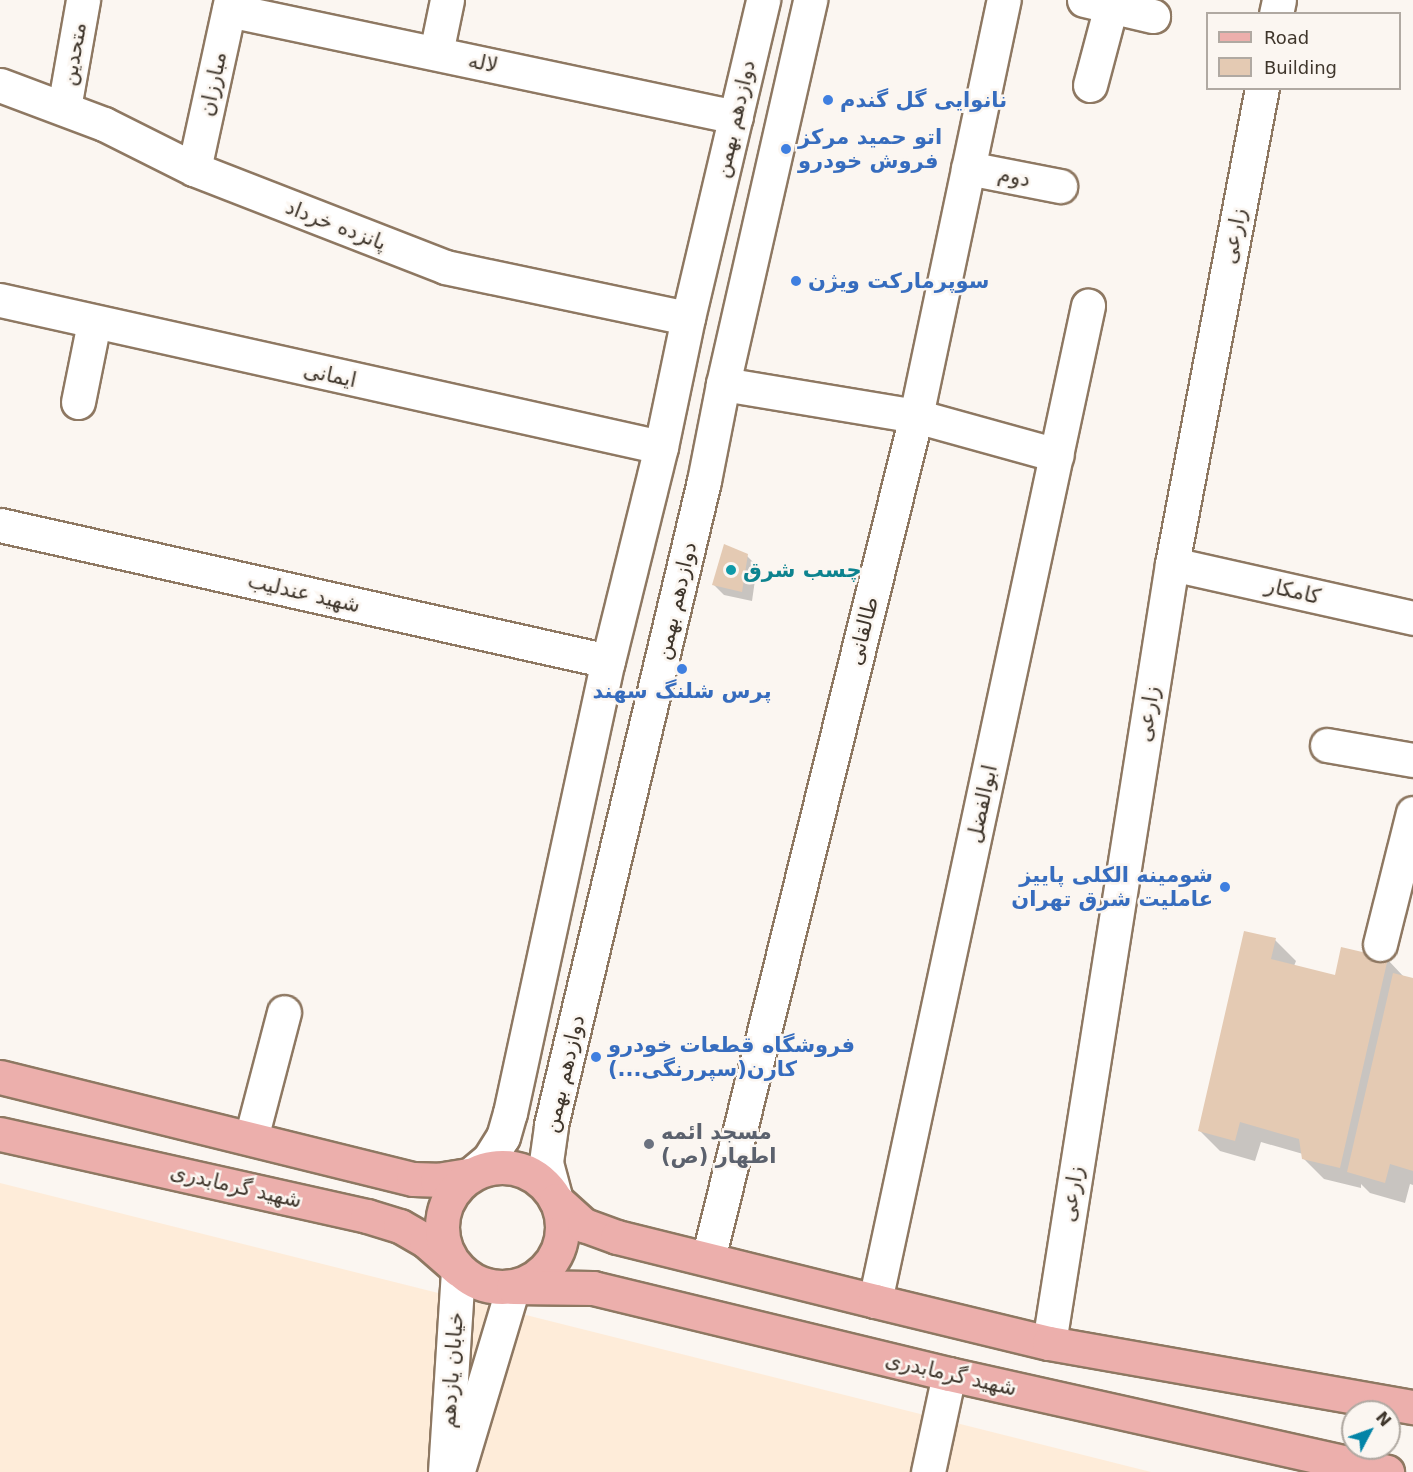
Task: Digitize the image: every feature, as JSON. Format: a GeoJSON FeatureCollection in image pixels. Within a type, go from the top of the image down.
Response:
{"type":"FeatureCollection","features":[{"type":"Feature","properties":{"kind":"main road"},"geometry":{"type":"LineString","coordinates":[[0,1077],[413,1179],[437,1180],[470,1175],[494,1167],[513,1168],[530,1174],[545,1185],[556,1200],[584,1225],[617,1237],[1049,1343],[1413,1407]]}},
{"type":"Feature","properties":{"kind":"main road","name":"شهید گرمابدری"},"geometry":{"type":"LineString","coordinates":[[0,1134],[367,1216],[400,1226],[417,1236],[458,1269]]}},
{"type":"Feature","properties":{"kind":"main road"},"geometry":{"type":"LineString","coordinates":[[470,1175],[449,1197],[442,1215],[444,1244],[458,1269],[474,1281],[493,1287],[513,1287],[531,1281],[546,1269],[556,1254],[562,1237],[562,1218],[556,1200]]}},
{"type":"Feature","properties":{"kind":"main road","name":"شهید گرمابدری"},"geometry":{"type":"LineString","coordinates":[[513,1287],[593,1288],[949,1374],[1388,1472]]}},
{"type":"Feature","properties":{"kind":"street","name":"متحدین"},"geometry":{"type":"LineString","coordinates":[[64,108],[83,0]]}},
{"type":"Feature","properties":{"kind":"street"},"geometry":{"type":"LineString","coordinates":[[436,53],[447,0]]}},
{"type":"Feature","properties":{"kind":"street","name":"دوازدهم بهمن"},"geometry":{"type":"LineString","coordinates":[[470,1175],[489,1159],[503,1137],[510,1113],[608,661],[661,447],[688,318],[763,0]]}},
{"type":"Feature","properties":{"kind":"street","name":"دوازدهم بهمن"},"geometry":{"type":"LineString","coordinates":[[556,1200],[546,1162],[550,1125],[704,481],[723,384],[810,0]]}},
{"type":"Feature","properties":{"kind":"street","name":"طالقانی"},"geometry":{"type":"LineString","coordinates":[[708,1259],[916,416],[1004,0]]}},
{"type":"Feature","properties":{"kind":"street"},"geometry":{"type":"LineString","coordinates":[[1090,85],[1098,3],[1153,16]]}},
{"type":"Feature","properties":{"kind":"street","name":"لاله"},"geometry":{"type":"LineString","coordinates":[[230,5],[436,53],[736,117]]}},
{"type":"Feature","properties":{"kind":"street","name":"مبارزان"},"geometry":{"type":"LineString","coordinates":[[194,169],[230,5]]}},
{"type":"Feature","properties":{"kind":"street","name":"پانزده خرداد"},"geometry":{"type":"LineString","coordinates":[[0,85],[104,124],[194,169],[445,267],[688,318]]}},
{"type":"Feature","properties":{"kind":"street","name":"زارعی"},"geometry":{"type":"LineString","coordinates":[[1049,1343],[1172,564],[1262,90]]}},
{"type":"Feature","properties":{"kind":"street","name":"دوم"},"geometry":{"type":"LineString","coordinates":[[968,168],[1060,186]]}},
{"type":"Feature","properties":{"kind":"street","name":"ایمانی"},"geometry":{"type":"LineString","coordinates":[[0,300],[94,323],[661,447]]}},
{"type":"Feature","properties":{"kind":"street","name":"ابوالفضل"},"geometry":{"type":"LineString","coordinates":[[876,1301],[1088,306]]}},
{"type":"Feature","properties":{"kind":"street"},"geometry":{"type":"LineString","coordinates":[[78,402],[94,323]]}},
{"type":"Feature","properties":{"kind":"street"},"geometry":{"type":"LineString","coordinates":[[723,384],[916,416],[1058,455]]}},
{"type":"Feature","properties":{"kind":"street","name":"شهید عندلیب"},"geometry":{"type":"LineString","coordinates":[[0,525],[608,661]]}},
{"type":"Feature","properties":{"kind":"street","name":"کامکار"},"geometry":{"type":"LineString","coordinates":[[1172,564],[1413,618]]}},
{"type":"Feature","properties":{"kind":"street"},"geometry":{"type":"LineString","coordinates":[[1327,745],[1413,760]]}},
{"type":"Feature","properties":{"kind":"street"},"geometry":{"type":"LineString","coordinates":[[1380,944],[1413,813]]}},
{"type":"Feature","properties":{"kind":"street"},"geometry":{"type":"LineString","coordinates":[[251,1138],[284,1012]]}},
{"type":"Feature","properties":{"kind":"street","name":"خیابان یازدهم"},"geometry":{"type":"LineString","coordinates":[[445,1472],[458,1269]]}},
{"type":"Feature","properties":{"kind":"street","name":"خیابان یازدهم"},"geometry":{"type":"LineString","coordinates":[[457,1472],[513,1287]]}},
{"type":"Feature","properties":{"kind":"street"},"geometry":{"type":"LineString","coordinates":[[928,1472],[949,1374]]}},
{"type":"Feature","properties":{"kind":"shaded area"},"geometry":{"type":"Polygon","coordinates":[[[0,1183],[1151,1472],[0,1472],[0,1183]]]}},
{"type":"Feature","properties":{"kind":"building","name":"چسب شرق"},"geometry":{"type":"Polygon","coordinates":[[[724,544],[748,554],[742,592],[712,585],[724,544]]]}},
{"type":"Feature","properties":{"kind":"building"},"geometry":{"type":"Polygon","coordinates":[[[1244,931],[1276,938],[1271,959],[1335,975],[1341,947],[1388,958],[1340,1168],[1302,1159],[1299,1139],[1240,1122],[1235,1141],[1198,1131],[1244,931]]]}},
{"type":"Feature","properties":{"kind":"building"},"geometry":{"type":"Polygon","coordinates":[[[1393,973],[1413,978],[1413,1171],[1390,1164],[1385,1183],[1347,1172],[1393,973]]]}},
{"type":"Feature","properties":{"kind":"place","name":"نانوایی گل گندم"},"geometry":{"type":"Point","coordinates":[828,100]}},
{"type":"Feature","properties":{"kind":"place","name":"اتو حمید مرکز فروش خودرو"},"geometry":{"type":"Point","coordinates":[786,149]}},
{"type":"Feature","properties":{"kind":"place","name":"سوپرمارکت ویژن"},"geometry":{"type":"Point","coordinates":[796,281]}},
{"type":"Feature","properties":{"kind":"place","name":"چسب شرق"},"geometry":{"type":"Point","coordinates":[731,570]}},
{"type":"Feature","properties":{"kind":"place","name":"پرس شلنگ سهند"},"geometry":{"type":"Point","coordinates":[682,669]}},
{"type":"Feature","properties":{"kind":"place","name":"شومینه الکلی پاییز عاملیت شرق تهران"},"geometry":{"type":"Point","coordinates":[1225,887]}},
{"type":"Feature","properties":{"kind":"place","name":"فروشگاه قطعات خودرو کارن(سپررنگی...)"},"geometry":{"type":"Point","coordinates":[596,1057]}},
{"type":"Feature","properties":{"kind":"place","name":"مسجد ائمه اطهار (ص)"},"geometry":{"type":"Point","coordinates":[649,1144]}}]}
